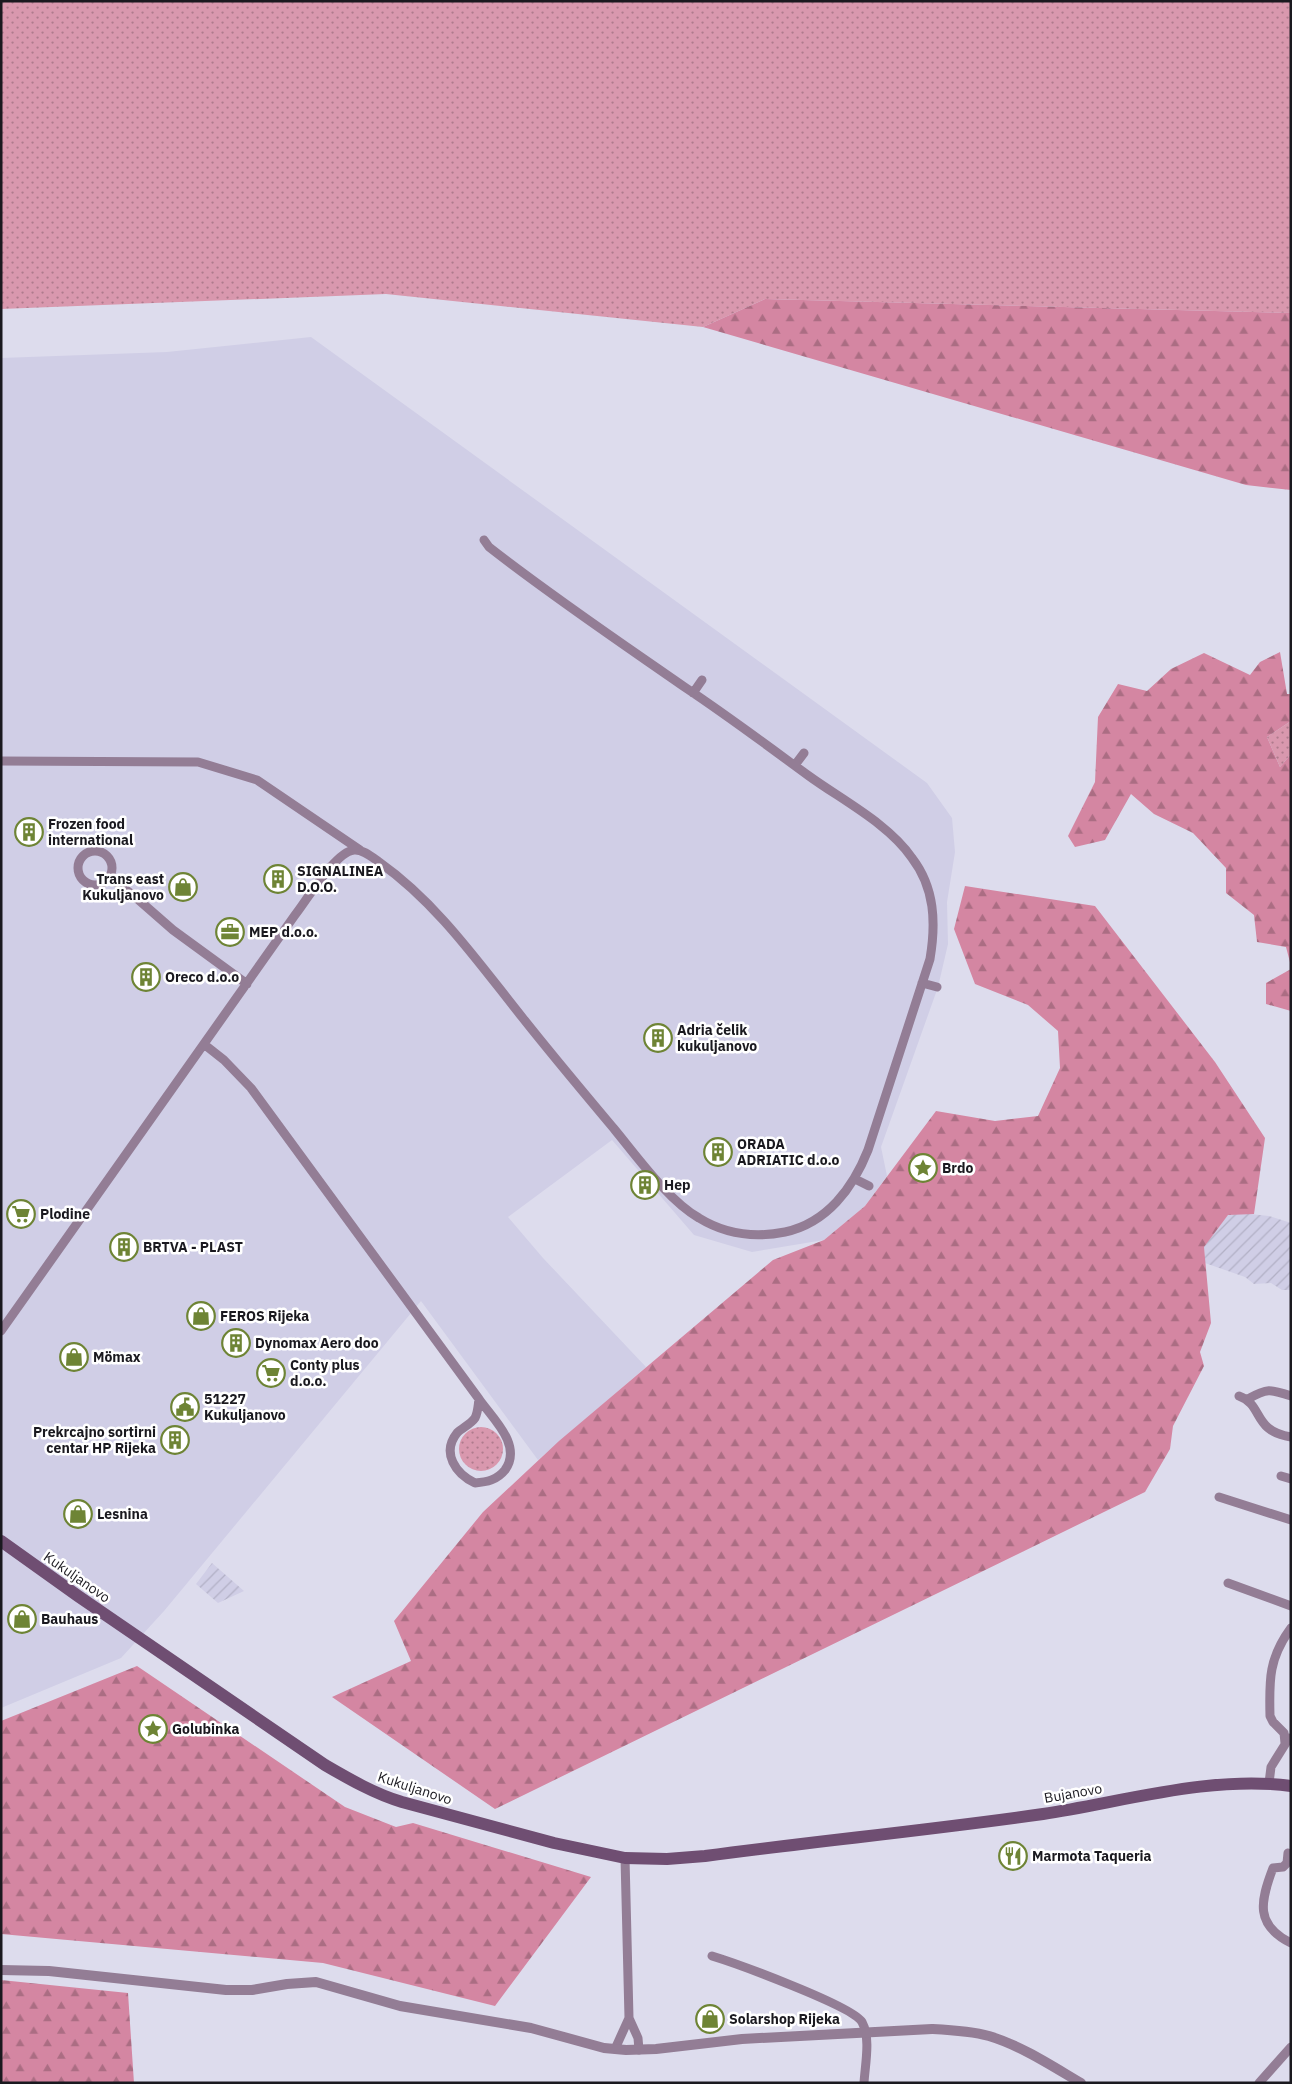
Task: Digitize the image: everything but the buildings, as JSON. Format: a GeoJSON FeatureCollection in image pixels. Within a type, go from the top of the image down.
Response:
{"type":"FeatureCollection","features":[{"type":"Feature","properties":{"kind":"main road","name":"Kukuljanovo"},"geometry":{"type":"LineString","coordinates":[[1,1541],[324,1765],[378,1793],[402,1802],[554,1843],[626,1858],[690,1857],[860,1837]]}},
{"type":"Feature","properties":{"kind":"main road","name":"Bujanovo"},"geometry":{"type":"LineString","coordinates":[[860,1837],[1044,1814],[1201,1788],[1269,1783],[1291,1786]]}},
{"type":"Feature","properties":{"kind":"street"},"geometry":{"type":"LineString","coordinates":[[1,761],[198,762],[256,780],[396,874],[443,920],[634,1153],[684,1208],[698,1218],[722,1230],[748,1235],[769,1235],[791,1231],[822,1216],[847,1192],[868,1150],[930,959],[934,928],[931,898],[921,871],[907,851],[889,834],[795,765],[536,584],[489,547],[484,540]]}},
{"type":"Feature","properties":{"kind":"street"},"geometry":{"type":"LineString","coordinates":[[693,693],[702,680]]}},
{"type":"Feature","properties":{"kind":"street"},"geometry":{"type":"LineString","coordinates":[[795,765],[804,753]]}},
{"type":"Feature","properties":{"kind":"street"},"geometry":{"type":"LineString","coordinates":[[1,1331],[205,1045],[295,915],[336,860],[352,850],[360,850]]}},
{"type":"Feature","properties":{"kind":"street"},"geometry":{"type":"LineString","coordinates":[[109,877],[173,930],[248,984]]}},
{"type":"Feature","properties":{"kind":"street"},"geometry":{"type":"LineString","coordinates":[[922,983],[937,987]]}},
{"type":"Feature","properties":{"kind":"street"},"geometry":{"type":"LineString","coordinates":[[205,1045],[224,1060],[251,1088],[508,1438],[511,1457],[502,1474],[493,1480],[475,1483],[457,1472],[452,1463],[450,1453],[452,1443],[457,1434],[474,1420],[478,1410],[479,1399]]}},
{"type":"Feature","properties":{"kind":"street"},"geometry":{"type":"LineString","coordinates":[[855,1179],[869,1186]]}},
{"type":"Feature","properties":{"kind":"street"},"geometry":{"type":"LineString","coordinates":[[1291,1396],[1275,1391],[1263,1390],[1244,1398],[1267,1429],[1274,1433],[1291,1437]]}},
{"type":"Feature","properties":{"kind":"street"},"geometry":{"type":"LineString","coordinates":[[1281,1476],[1291,1479]]}},
{"type":"Feature","properties":{"kind":"street"},"geometry":{"type":"LineString","coordinates":[[1219,1497],[1291,1520]]}},
{"type":"Feature","properties":{"kind":"street"},"geometry":{"type":"LineString","coordinates":[[1228,1583],[1291,1606]]}},
{"type":"Feature","properties":{"kind":"street"},"geometry":{"type":"LineString","coordinates":[[1269,1783],[1271,1768],[1288,1739],[1270,1716],[1271,1674],[1275,1654],[1291,1628]]}},
{"type":"Feature","properties":{"kind":"street"},"geometry":{"type":"LineString","coordinates":[[1291,1855],[1288,1853],[1287,1863],[1283,1867],[1273,1868],[1265,1897],[1263,1913],[1272,1931],[1278,1937],[1291,1943]]}},
{"type":"Feature","properties":{"kind":"street"},"geometry":{"type":"LineString","coordinates":[[615,2049],[628,2018],[626,1858]]}},
{"type":"Feature","properties":{"kind":"street"},"geometry":{"type":"LineString","coordinates":[[712,1956],[849,2010],[860,2019],[866,2033],[864,2083]]}},
{"type":"Feature","properties":{"kind":"street"},"geometry":{"type":"LineString","coordinates":[[1,1970],[49,1971],[226,1990],[252,1990],[287,1984],[316,1982],[409,2008],[531,2028],[615,2049],[640,2050],[742,2038],[866,2033],[932,2028],[984,2035],[1014,2046],[1081,2083]]}},
{"type":"Feature","properties":{"kind":"street"},"geometry":{"type":"LineString","coordinates":[[628,2018],[638,2038],[640,2050]]}},
{"type":"Feature","properties":{"kind":"street"},"geometry":{"type":"LineString","coordinates":[[1259,2083],[1291,2047]]}},
{"type":"Feature","properties":{"kind":"shaded area"},"geometry":{"type":"Polygon","coordinates":[[[1,1],[1291,1],[1291,313],[765,299],[703,327],[386,294],[1,309],[1,1]]]}},
{"type":"Feature","properties":{"kind":"shaded area"},"geometry":{"type":"Polygon","coordinates":[[[311,337],[927,783],[952,818],[955,852],[947,902],[948,944],[938,987],[881,1147],[887,1176],[865,1206],[824,1240],[752,1252],[694,1235],[612,1140],[508,1217],[543,1258],[646,1367],[538,1460],[421,1301],[164,1611],[121,1658],[1,1708],[1,358],[167,352],[311,337]]]}},
{"type":"Feature","properties":{"kind":"shaded area"},"geometry":{"type":"Polygon","coordinates":[[[1291,721],[1291,754],[1280,767],[1267,737],[1291,721]]]}},
{"type":"Feature","properties":{"kind":"shaded area"},"geometry":{"type":"Polygon","coordinates":[[[1241,1213],[1269,1216],[1291,1223],[1291,1290],[1282,1290],[1271,1283],[1254,1284],[1245,1277],[1205,1263],[1204,1247],[1223,1219],[1228,1215],[1241,1213]]]}},
{"type":"Feature","properties":{"kind":"shaded area"},"geometry":{"type":"Polygon","coordinates":[[[485,1427],[497,1433],[502,1440],[502,1458],[497,1465],[490,1470],[477,1471],[469,1468],[462,1461],[459,1445],[462,1437],[469,1430],[485,1427]]]}},
{"type":"Feature","properties":{"kind":"shaded area"},"geometry":{"type":"Polygon","coordinates":[[[212,1563],[244,1591],[218,1603],[196,1584],[212,1563]]]}},
{"type":"Feature","properties":{"kind":"green space"},"geometry":{"type":"Polygon","coordinates":[[[765,299],[1291,313],[1291,490],[1246,485],[703,327],[765,299]]]}},
{"type":"Feature","properties":{"kind":"green space"},"geometry":{"type":"Polygon","coordinates":[[[1280,652],[1287,694],[1291,694],[1291,721],[1267,737],[1280,767],[1291,754],[1291,966],[1286,947],[1257,942],[1254,915],[1226,893],[1226,868],[1193,833],[1154,814],[1131,794],[1105,840],[1075,847],[1068,836],[1095,782],[1098,717],[1118,684],[1147,691],[1171,669],[1204,653],[1250,675],[1260,662],[1280,652]]]}},
{"type":"Feature","properties":{"kind":"green space"},"geometry":{"type":"Polygon","coordinates":[[[965,886],[1095,906],[1215,1062],[1265,1138],[1254,1214],[1228,1215],[1204,1247],[1211,1323],[1200,1352],[1204,1366],[1173,1426],[1170,1449],[1145,1492],[495,1809],[332,1697],[411,1661],[394,1621],[483,1512],[559,1441],[773,1260],[824,1240],[865,1206],[936,1111],[995,1121],[1038,1116],[1060,1068],[1058,1031],[1028,1005],[975,984],[954,929],[965,886]]]}},
{"type":"Feature","properties":{"kind":"green space"},"geometry":{"type":"Polygon","coordinates":[[[1291,969],[1291,1011],[1266,1004],[1266,983],[1291,969]]]}},
{"type":"Feature","properties":{"kind":"green space"},"geometry":{"type":"Polygon","coordinates":[[[137,1666],[345,1807],[396,1827],[413,1823],[591,1877],[495,2006],[323,1963],[1,1934],[1,1721],[137,1666]]]}},
{"type":"Feature","properties":{"kind":"green space"},"geometry":{"type":"Polygon","coordinates":[[[1,1980],[128,1993],[134,2083],[1,2083],[1,1980]]]}},
{"type":"Feature","properties":{"kind":"place","name":"Frozen food international"},"geometry":{"type":"Point","coordinates":[29,832]}},
{"type":"Feature","properties":{"kind":"place","name":"SIGNALINEA D.O.O."},"geometry":{"type":"Point","coordinates":[278,879]}},
{"type":"Feature","properties":{"kind":"place","name":"Trans east Kukuljanovo"},"geometry":{"type":"Point","coordinates":[183,887]}},
{"type":"Feature","properties":{"kind":"place","name":"MEP d.o.o."},"geometry":{"type":"Point","coordinates":[230,932]}},
{"type":"Feature","properties":{"kind":"place","name":"Oreco d.o.o"},"geometry":{"type":"Point","coordinates":[146,977]}},
{"type":"Feature","properties":{"kind":"place","name":"Adria čelik kukuljanovo"},"geometry":{"type":"Point","coordinates":[658,1038]}},
{"type":"Feature","properties":{"kind":"place","name":"ORADA ADRIATIC d.o.o"},"geometry":{"type":"Point","coordinates":[718,1152]}},
{"type":"Feature","properties":{"kind":"place","name":"Brdo"},"geometry":{"type":"Point","coordinates":[923,1168]}},
{"type":"Feature","properties":{"kind":"place","name":"Hep"},"geometry":{"type":"Point","coordinates":[645,1185]}},
{"type":"Feature","properties":{"kind":"place","name":"Plodine"},"geometry":{"type":"Point","coordinates":[21,1214]}},
{"type":"Feature","properties":{"kind":"place","name":"BRTVA - PLAST"},"geometry":{"type":"Point","coordinates":[124,1247]}},
{"type":"Feature","properties":{"kind":"place","name":"FEROS Rijeka"},"geometry":{"type":"Point","coordinates":[201,1316]}},
{"type":"Feature","properties":{"kind":"place","name":"Dynomax Aero doo"},"geometry":{"type":"Point","coordinates":[236,1343]}},
{"type":"Feature","properties":{"kind":"place","name":"Mömax"},"geometry":{"type":"Point","coordinates":[74,1357]}},
{"type":"Feature","properties":{"kind":"place","name":"Conty plus d.o.o."},"geometry":{"type":"Point","coordinates":[271,1373]}},
{"type":"Feature","properties":{"kind":"place","name":"51227 Kukuljanovo"},"geometry":{"type":"Point","coordinates":[185,1407]}},
{"type":"Feature","properties":{"kind":"place","name":"Prekrcajno sortirni centar HP Rijeka"},"geometry":{"type":"Point","coordinates":[175,1440]}},
{"type":"Feature","properties":{"kind":"place","name":"Lesnina"},"geometry":{"type":"Point","coordinates":[78,1514]}},
{"type":"Feature","properties":{"kind":"place","name":"Bauhaus"},"geometry":{"type":"Point","coordinates":[22,1619]}},
{"type":"Feature","properties":{"kind":"place","name":"Golubinka"},"geometry":{"type":"Point","coordinates":[153,1729]}},
{"type":"Feature","properties":{"kind":"place","name":"Marmota Taqueria"},"geometry":{"type":"Point","coordinates":[1013,1856]}},
{"type":"Feature","properties":{"kind":"place","name":"Solarshop Rijeka"},"geometry":{"type":"Point","coordinates":[710,2019]}}]}
